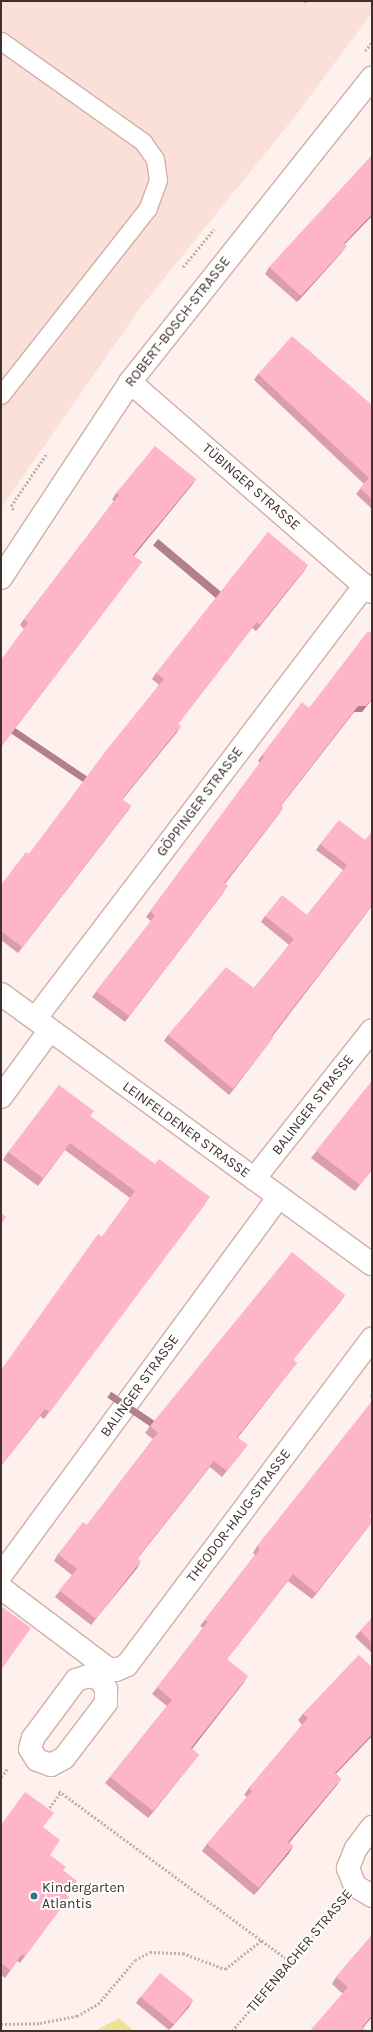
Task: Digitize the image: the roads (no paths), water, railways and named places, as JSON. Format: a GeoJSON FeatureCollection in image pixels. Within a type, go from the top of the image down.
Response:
{"type":"FeatureCollection","features":[{"type":"Feature","properties":{"kind":"street","name":"ROBERT-BOSCH-STRASSE"},"geometry":{"type":"LineString","coordinates":[[1,578],[130,382],[372,78]]}},
{"type":"Feature","properties":{"kind":"street","name":"TÜBINGER STRASSE"},"geometry":{"type":"LineString","coordinates":[[130,382],[368,588]]}},
{"type":"Feature","properties":{"kind":"street","name":"GÖPPINGER STRASSE"},"geometry":{"type":"LineString","coordinates":[[1,1097],[42,1024],[368,588]]}},
{"type":"Feature","properties":{"kind":"street","name":"LEINFELDENER STRASSE"},"geometry":{"type":"LineString","coordinates":[[1,994],[372,1265]]}},
{"type":"Feature","properties":{"kind":"street","name":"BALINGER STRASSE"},"geometry":{"type":"LineString","coordinates":[[254,1179],[372,1030]]}},
{"type":"Feature","properties":{"kind":"street","name":"BALINGER STRASSE"},"geometry":{"type":"LineString","coordinates":[[1,1575],[279,1197]]}},
{"type":"Feature","properties":{"kind":"street","name":"THEODOR-HAUG-STRASSE"},"geometry":{"type":"LineString","coordinates":[[1,1588],[103,1673],[116,1670],[127,1665],[372,1339]]}},
{"type":"Feature","properties":{"kind":"street","name":"TIEFENBACHER STRASSE"},"geometry":{"type":"LineString","coordinates":[[364,1891],[348,1868],[356,1848],[372,1827]]}},
{"type":"Feature","properties":{"kind":"lane"},"geometry":{"type":"LineString","coordinates":[[1,41],[143,142],[155,159],[158,180],[148,208],[1,394]]}},
{"type":"Feature","properties":{"kind":"place","name":"Kindergarten Atlantis"},"geometry":{"type":"Point","coordinates":[34,1896]}}]}
